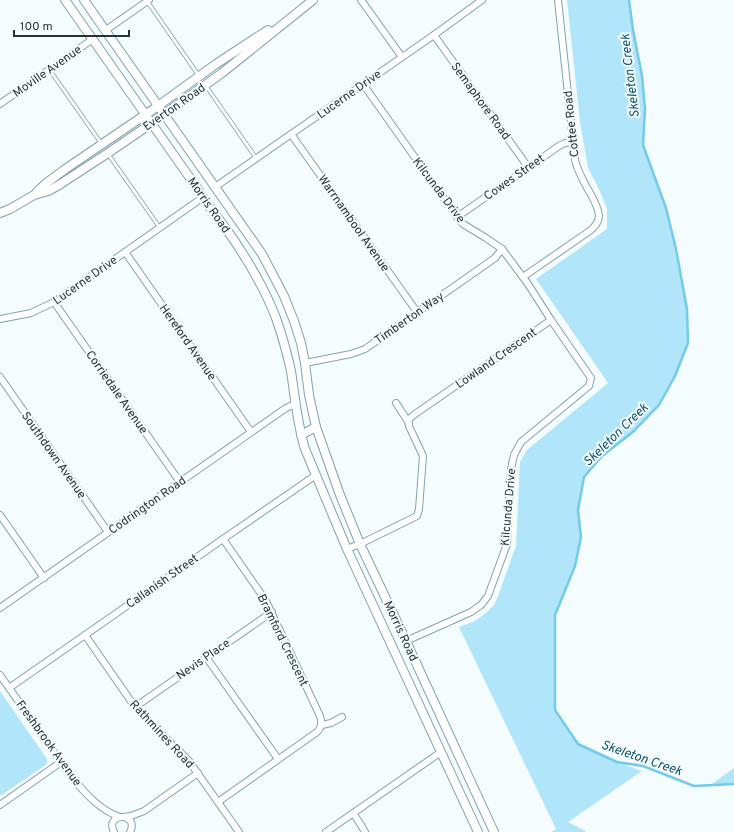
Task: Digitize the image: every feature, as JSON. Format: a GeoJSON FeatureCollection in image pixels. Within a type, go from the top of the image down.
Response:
{"type":"FeatureCollection","features":[{"type":"Feature","properties":{"kind":"street","name":"Morris Road"},"geometry":{"type":"LineString","coordinates":[[65,0],[146,114],[197,188],[202,198],[227,230],[246,258],[268,300],[284,342],[291,371],[301,435],[316,475],[347,549],[478,832]]}},
{"type":"Feature","properties":{"kind":"street","name":"Morris Road"},"geometry":{"type":"LineString","coordinates":[[84,0],[262,254],[284,296],[301,343],[309,395],[316,427],[340,495],[360,544],[494,832]]}},
{"type":"Feature","properties":{"kind":"street","name":"Everton Road"},"geometry":{"type":"LineString","coordinates":[[0,213],[34,195],[59,185],[108,153],[222,73],[313,0]]}},
{"type":"Feature","properties":{"kind":"street"},"geometry":{"type":"LineString","coordinates":[[361,0],[402,57]]}},
{"type":"Feature","properties":{"kind":"street","name":"Lucerne Drive"},"geometry":{"type":"LineString","coordinates":[[215,187],[482,0]]}},
{"type":"Feature","properties":{"kind":"street","name":"Cottee Road"},"geometry":{"type":"LineString","coordinates":[[523,277],[591,230],[598,221],[599,216],[595,202],[578,170],[575,160],[558,0]]}},
{"type":"Feature","properties":{"kind":"street"},"geometry":{"type":"LineString","coordinates":[[106,30],[148,1]]}},
{"type":"Feature","properties":{"kind":"street","name":"Everton Road"},"geometry":{"type":"LineString","coordinates":[[34,195],[54,177],[222,60],[306,6]]}},
{"type":"Feature","properties":{"kind":"street","name":"Semaphore Road"},"geometry":{"type":"LineString","coordinates":[[434,35],[528,167]]}},
{"type":"Feature","properties":{"kind":"street","name":"Moville Avenue"},"geometry":{"type":"LineString","coordinates":[[0,104],[93,39]]}},
{"type":"Feature","properties":{"kind":"street","name":"Kilcunda Drive"},"geometry":{"type":"LineString","coordinates":[[363,84],[457,217],[463,224],[502,249],[528,284],[591,378],[589,386],[521,442],[514,455],[510,469],[507,544],[488,596],[481,605],[471,612],[406,641]]}},
{"type":"Feature","properties":{"kind":"street","name":"Warrnambool Avenue"},"geometry":{"type":"LineString","coordinates":[[291,134],[417,312]]}},
{"type":"Feature","properties":{"kind":"street","name":"Cowes Street"},"geometry":{"type":"LineString","coordinates":[[457,217],[559,146],[565,143],[573,142]]}},
{"type":"Feature","properties":{"kind":"street","name":"Lucerne Drive"},"geometry":{"type":"LineString","coordinates":[[0,319],[31,313],[54,302],[202,198]]}},
{"type":"Feature","properties":{"kind":"street","name":"Timberton Way"},"geometry":{"type":"LineString","coordinates":[[305,363],[352,354],[365,349],[495,258],[502,249]]}},
{"type":"Feature","properties":{"kind":"street","name":"Hereford Avenue"},"geometry":{"type":"LineString","coordinates":[[125,252],[251,432]]}},
{"type":"Feature","properties":{"kind":"street","name":"Corriedale Avenue"},"geometry":{"type":"LineString","coordinates":[[54,302],[180,482]]}},
{"type":"Feature","properties":{"kind":"street","name":"Lowland Crescent"},"geometry":{"type":"LineString","coordinates":[[409,423],[408,420],[415,414],[551,320]]}},
{"type":"Feature","properties":{"kind":"street","name":"Southdown Avenue"},"geometry":{"type":"LineString","coordinates":[[0,377],[108,532]]}},
{"type":"Feature","properties":{"kind":"street"},"geometry":{"type":"LineString","coordinates":[[347,549],[417,516],[420,509],[422,456],[409,423],[396,403]]}},
{"type":"Feature","properties":{"kind":"street","name":"Codrington Road"},"geometry":{"type":"LineString","coordinates":[[0,608],[251,432],[286,408],[295,404]]}},
{"type":"Feature","properties":{"kind":"street"},"geometry":{"type":"LineString","coordinates":[[301,435],[316,427]]}},
{"type":"Feature","properties":{"kind":"street","name":"Callanish Street"},"geometry":{"type":"LineString","coordinates":[[9,688],[316,475]]}},
{"type":"Feature","properties":{"kind":"street"},"geometry":{"type":"LineString","coordinates":[[0,515],[44,578]]}},
{"type":"Feature","properties":{"kind":"street","name":"Bramford Crescent"},"geometry":{"type":"LineString","coordinates":[[223,539],[272,612],[320,716],[322,725]]}},
{"type":"Feature","properties":{"kind":"street","name":"Nevis Place"},"geometry":{"type":"LineString","coordinates":[[135,707],[272,612]]}},
{"type":"Feature","properties":{"kind":"street","name":"Rathmines Road"},"geometry":{"type":"LineString","coordinates":[[85,635],[135,707],[184,755],[239,832]]}},
{"type":"Feature","properties":{"kind":"street"},"geometry":{"type":"LineString","coordinates":[[206,657],[278,759]]}},
{"type":"Feature","properties":{"kind":"street","name":"Freshbrook Avenue"},"geometry":{"type":"LineString","coordinates":[[0,675],[83,791],[102,807],[111,813],[122,817]]}},
{"type":"Feature","properties":{"kind":"street"},"geometry":{"type":"LineString","coordinates":[[218,802],[317,732],[322,725],[331,723],[342,717]]}},
{"type":"Feature","properties":{"kind":"street"},"geometry":{"type":"LineString","coordinates":[[326,832],[441,752]]}},
{"type":"Feature","properties":{"kind":"street"},"geometry":{"type":"LineString","coordinates":[[0,805],[61,762]]}},
{"type":"Feature","properties":{"kind":"street"},"geometry":{"type":"LineString","coordinates":[[108,832],[113,828],[115,819],[136,815],[144,811],[198,773]]}},
{"type":"Feature","properties":{"kind":"street","name":"Freshbrook Avenue"},"geometry":{"type":"LineString","coordinates":[[102,807],[109,816],[113,828]]}},
{"type":"Feature","properties":{"kind":"street"},"geometry":{"type":"LineString","coordinates":[[131,830],[138,817],[144,811]]}},
{"type":"Feature","properties":{"kind":"street"},"geometry":{"type":"LineString","coordinates":[[353,813],[365,832]]}},
{"type":"Feature","properties":{"kind":"street"},"geometry":{"type":"LineString","coordinates":[[122,817],[126,817],[131,822],[131,830]]}},
{"type":"Feature","properties":{"kind":"lane"},"geometry":{"type":"LineString","coordinates":[[148,1],[200,76]]}},
{"type":"Feature","properties":{"kind":"lane"},"geometry":{"type":"LineString","coordinates":[[49,69],[102,144]]}},
{"type":"Feature","properties":{"kind":"lane"},"geometry":{"type":"LineString","coordinates":[[205,85],[256,158]]}},
{"type":"Feature","properties":{"kind":"lane"},"geometry":{"type":"LineString","coordinates":[[108,153],[160,228]]}},
{"type":"Feature","properties":{"kind":"shaded area"},"geometry":{"type":"Polygon","coordinates":[[[567,0],[629,0],[642,76],[645,109],[643,145],[666,208],[676,249],[687,309],[688,343],[675,376],[659,405],[633,432],[602,456],[584,477],[578,510],[581,537],[575,566],[555,615],[555,710],[578,744],[617,762],[642,771],[568,822],[587,832],[551,832],[556,829],[459,627],[473,622],[486,613],[494,605],[498,596],[516,546],[520,462],[527,450],[608,383],[536,279],[607,229],[607,209],[588,168],[580,122],[567,0]]]}},
{"type":"Feature","properties":{"kind":"shaded area"},"geometry":{"type":"Polygon","coordinates":[[[0,691],[47,759],[47,764],[0,796],[0,691]]]}},
{"type":"Feature","properties":{"kind":"shaded area"},"geometry":{"type":"Polygon","coordinates":[[[734,768],[734,784],[709,786],[734,768]]]}},
{"type":"Feature","properties":{"kind":"waterway","name":"Skeleton Creek"},"geometry":{"type":"LineString","coordinates":[[629,0],[642,76],[645,109],[643,145],[666,208],[676,249],[687,309],[688,343],[675,376],[659,405],[633,432],[602,456],[584,477],[578,510],[581,537],[575,566],[555,615],[555,710],[578,744],[617,762],[643,766],[694,786],[734,784]]}}]}
